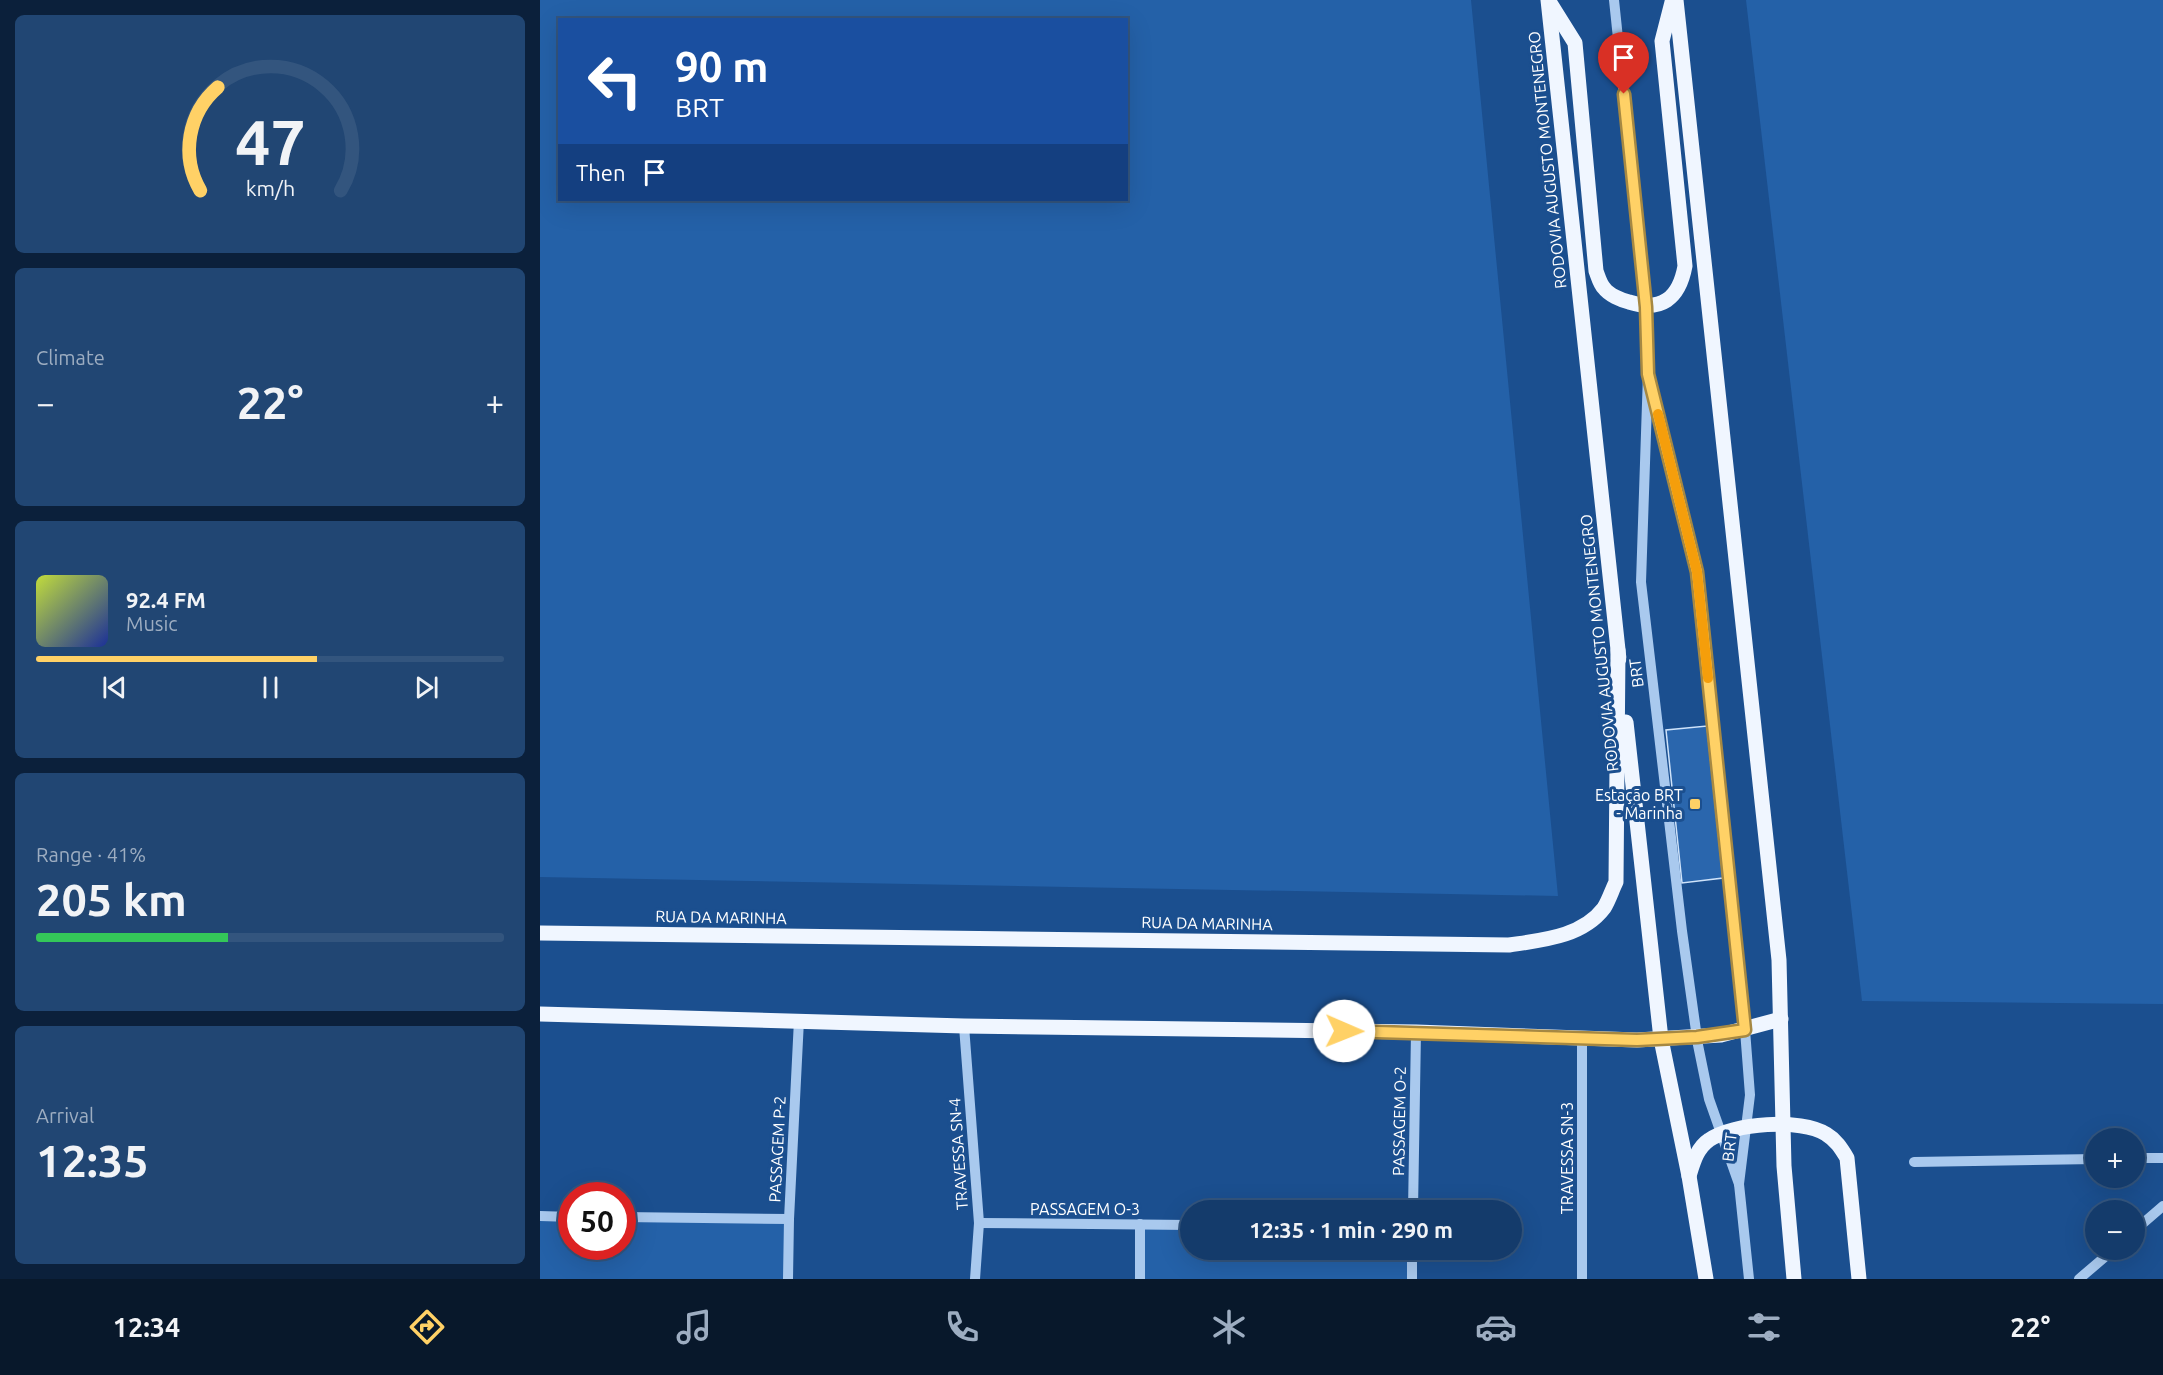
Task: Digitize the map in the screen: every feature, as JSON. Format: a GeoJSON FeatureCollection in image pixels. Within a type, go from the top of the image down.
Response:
{"type":"FeatureCollection","features":[{"type":"Feature","properties":{"kind":"main road"},"geometry":{"type":"LineString","coordinates":[[1549,0],[1575,43],[1596,271],[1604,288],[1622,300],[1646,307],[1666,302],[1682,284],[1685,266],[1662,41],[1674,0]]}},
{"type":"Feature","properties":{"kind":"main road","name":"RODOVIA AUGUSTO MONTENEGRO"},"geometry":{"type":"LineString","coordinates":[[1549,0],[1661,1039],[1689,1176],[1706,1279]]}},
{"type":"Feature","properties":{"kind":"main road"},"geometry":{"type":"LineString","coordinates":[[1674,0],[1779,960],[1782,1125],[1794,1279]]}},
{"type":"Feature","properties":{"kind":"main road","name":"RUA DA MARINHA"},"geometry":{"type":"LineString","coordinates":[[540,933],[1509,945],[1554,939],[1582,927],[1604,908],[1616,882],[1618,650]]}},
{"type":"Feature","properties":{"kind":"main road"},"geometry":{"type":"LineString","coordinates":[[540,1014],[964,1026],[1416,1032],[1661,1039],[1697,1037],[1745,1030],[1781,1019]]}},
{"type":"Feature","properties":{"kind":"main road"},"geometry":{"type":"LineString","coordinates":[[1689,1176],[1703,1146],[1720,1134],[1746,1127],[1797,1124],[1826,1133],[1838,1143],[1847,1158],[1859,1279]]}},
{"type":"Feature","properties":{"kind":"street","name":"BRT"},"geometry":{"type":"LineString","coordinates":[[1614,0],[1646,307],[1648,374],[1641,582],[1682,931],[1697,1037],[1709,1099],[1739,1184]]}},
{"type":"Feature","properties":{"kind":"street","name":"BRT"},"geometry":{"type":"LineString","coordinates":[[1648,374],[1697,572],[1750,1095],[1739,1184]]}},
{"type":"Feature","properties":{"kind":"street","name":"PASSAGEM P-2"},"geometry":{"type":"LineString","coordinates":[[788,1279],[799,1020]]}},
{"type":"Feature","properties":{"kind":"street","name":"TRAVESSA SN-4"},"geometry":{"type":"LineString","coordinates":[[964,1026],[979,1223],[975,1279]]}},
{"type":"Feature","properties":{"kind":"street","name":"PASSAGEM O-2"},"geometry":{"type":"LineString","coordinates":[[1413,1200],[1416,1032]]}},
{"type":"Feature","properties":{"kind":"street","name":"TRAVESSA SN-3"},"geometry":{"type":"LineString","coordinates":[[1582,1036],[1582,1279]]}},
{"type":"Feature","properties":{"kind":"street"},"geometry":{"type":"LineString","coordinates":[[2145,1158],[2163,1158]]}},
{"type":"Feature","properties":{"kind":"street"},"geometry":{"type":"LineString","coordinates":[[1914,1162],[2085,1159]]}},
{"type":"Feature","properties":{"kind":"street"},"geometry":{"type":"LineString","coordinates":[[1739,1184],[1749,1279]]}},
{"type":"Feature","properties":{"kind":"street"},"geometry":{"type":"LineString","coordinates":[[2145,1222],[2163,1206]]}},
{"type":"Feature","properties":{"kind":"street"},"geometry":{"type":"LineString","coordinates":[[540,1216],[558,1216]]}},
{"type":"Feature","properties":{"kind":"street"},"geometry":{"type":"LineString","coordinates":[[636,1217],[789,1219]]}},
{"type":"Feature","properties":{"kind":"street","name":"PASSAGEM O-3"},"geometry":{"type":"LineString","coordinates":[[979,1223],[1180,1225]]}},
{"type":"Feature","properties":{"kind":"street"},"geometry":{"type":"LineString","coordinates":[[1140,1224],[1140,1279]]}},
{"type":"Feature","properties":{"kind":"street"},"geometry":{"type":"LineString","coordinates":[[1412,1260],[1412,1279]]}},
{"type":"Feature","properties":{"kind":"street"},"geometry":{"type":"LineString","coordinates":[[2079,1279],[2101,1260]]}},
{"type":"Feature","properties":{"kind":"shaded area"},"geometry":{"type":"Polygon","coordinates":[[[540,0],[1471,0],[1558,896],[540,877],[540,0]]]}},
{"type":"Feature","properties":{"kind":"shaded area"},"geometry":{"type":"Polygon","coordinates":[[[1746,0],[2163,0],[2163,1004],[1862,1001],[1746,0]]]}},
{"type":"Feature","properties":{"kind":"shaded area"},"geometry":{"type":"Polygon","coordinates":[[[540,1216],[558,1217],[558,1260],[636,1260],[636,1217],[789,1219],[788,1279],[540,1279],[540,1216]]]}},
{"type":"Feature","properties":{"kind":"shaded area"},"geometry":{"type":"Polygon","coordinates":[[[1140,1224],[1180,1225],[1180,1260],[1412,1260],[1412,1279],[1140,1279],[1140,1224]]]}},
{"type":"Feature","properties":{"kind":"building","name":"Estação BRT - Marinha"},"geometry":{"type":"Polygon","coordinates":[[[1707,726],[1723,878],[1682,883],[1666,730],[1707,726]]]}},
{"type":"Feature","properties":{"kind":"slow traffic"},"geometry":{"type":"LineString","coordinates":[[1658,414],[1697,572],[1708,678]]}},
{"type":"Feature","properties":{"kind":"place","name":"Estação BRT - Marinha"},"geometry":{"type":"Point","coordinates":[1695,804]}},
{"type":"Feature","properties":{"kind":"route"},"geometry":{"type":"LineString","coordinates":[[1344,1031],[1582,1036],[1637,1040],[1721,1035],[1745,1030],[1697,572],[1648,374],[1646,307],[1624,94]]}}]}
